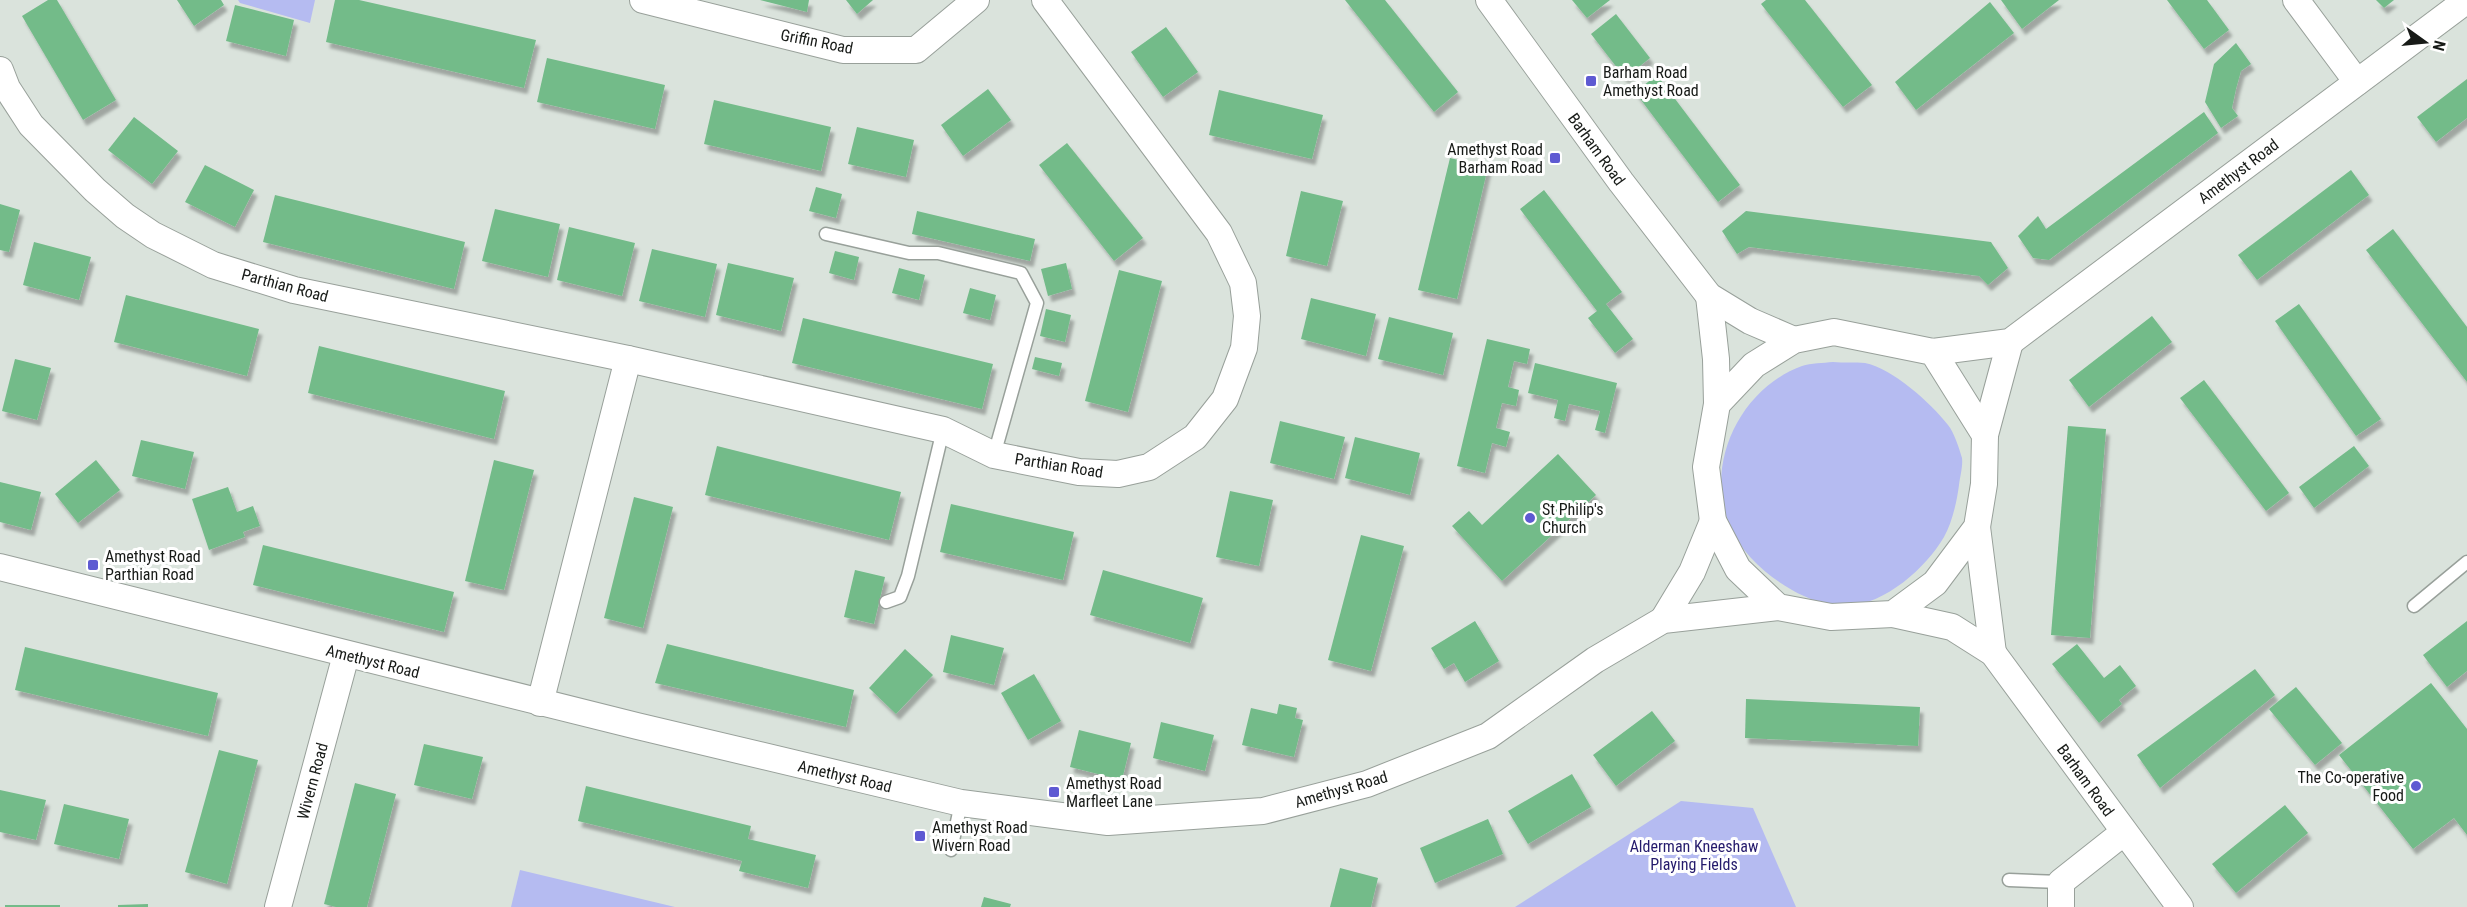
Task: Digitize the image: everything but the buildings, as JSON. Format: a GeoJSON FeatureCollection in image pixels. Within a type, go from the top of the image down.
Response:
{"type":"FeatureCollection","features":[{"type":"Feature","properties":{"kind":"street","name":"Griffin Road"},"geometry":{"type":"LineString","coordinates":[[642,0],[843,50],[916,50],[976,0]]}},
{"type":"Feature","properties":{"kind":"street","name":"Parthian Road"},"geometry":{"type":"LineString","coordinates":[[2,83],[31,125],[94,190],[125,216],[153,235],[213,265],[294,290],[628,359],[943,430],[994,454],[1078,472],[1118,474],[1149,466],[1195,438],[1225,399],[1244,348],[1247,316],[1243,283],[1219,232],[1045,0]]}},
{"type":"Feature","properties":{"kind":"street","name":"Barham Road"},"geometry":{"type":"LineString","coordinates":[[1489,0],[1621,182],[1709,296],[1750,321],[1794,340]]}},
{"type":"Feature","properties":{"kind":"street"},"geometry":{"type":"LineString","coordinates":[[2296,0],[2357,82]]}},
{"type":"Feature","properties":{"kind":"street","name":"Amethyst Road"},"geometry":{"type":"LineString","coordinates":[[1794,340],[1834,332],[1933,352],[2010,342],[2467,0]]}},
{"type":"Feature","properties":{"kind":"street"},"geometry":{"type":"LineString","coordinates":[[1709,296],[1716,359],[1717,404],[1706,467],[1713,521],[1738,568],[1778,607]]}},
{"type":"Feature","properties":{"kind":"street"},"geometry":{"type":"LineString","coordinates":[[1717,404],[1754,365],[1794,340]]}},
{"type":"Feature","properties":{"kind":"street"},"geometry":{"type":"LineString","coordinates":[[1893,614],[1935,583],[1977,527],[1984,484],[1985,435],[2010,342]]}},
{"type":"Feature","properties":{"kind":"street"},"geometry":{"type":"LineString","coordinates":[[1933,352],[1985,435]]}},
{"type":"Feature","properties":{"kind":"street"},"geometry":{"type":"LineString","coordinates":[[540,703],[628,359]]}},
{"type":"Feature","properties":{"kind":"street","name":"Amethyst Road"},"geometry":{"type":"LineString","coordinates":[[1663,620],[1692,572],[1713,521]]}},
{"type":"Feature","properties":{"kind":"street","name":"Barham Road"},"geometry":{"type":"LineString","coordinates":[[1977,527],[1993,652]]}},
{"type":"Feature","properties":{"kind":"street","name":"Amethyst Road"},"geometry":{"type":"LineString","coordinates":[[0,567],[540,703],[961,803],[1108,822],[1263,811],[1367,784],[1488,736],[1595,660],[1663,620],[1778,607],[1831,617],[1893,614]]}},
{"type":"Feature","properties":{"kind":"street","name":"Barham Road"},"geometry":{"type":"LineString","coordinates":[[1893,614],[1952,627],[1993,652],[2180,907]]}},
{"type":"Feature","properties":{"kind":"street","name":"Wivern Road"},"geometry":{"type":"LineString","coordinates":[[278,907],[346,655]]}},
{"type":"Feature","properties":{"kind":"street"},"geometry":{"type":"LineString","coordinates":[[2061,895],[2123,832]]}},
{"type":"Feature","properties":{"kind":"lane"},"geometry":{"type":"LineString","coordinates":[[826,234],[909,254],[938,253],[1021,273],[1037,303],[994,454]]}},
{"type":"Feature","properties":{"kind":"lane"},"geometry":{"type":"LineString","coordinates":[[886,602],[900,597],[908,576],[943,430]]}},
{"type":"Feature","properties":{"kind":"lane"},"geometry":{"type":"LineString","coordinates":[[2414,606],[2467,562]]}},
{"type":"Feature","properties":{"kind":"lane"},"geometry":{"type":"LineString","coordinates":[[951,850],[961,803]]}},
{"type":"Feature","properties":{"kind":"lane"},"geometry":{"type":"LineString","coordinates":[[2009,880],[2061,895]]}},
{"type":"Feature","properties":{"kind":"green space"},"geometry":{"type":"Polygon","coordinates":[[[238,0],[315,0],[310,23],[240,3],[238,0]]]}},
{"type":"Feature","properties":{"kind":"green space"},"geometry":{"type":"Polygon","coordinates":[[[1833,362],[1865,363],[1876,366],[1899,379],[1941,416],[1954,436],[1962,458],[1952,519],[1944,537],[1927,561],[1903,582],[1876,599],[1848,606],[1818,602],[1792,590],[1764,571],[1748,555],[1730,526],[1723,502],[1721,478],[1725,454],[1733,431],[1745,410],[1761,392],[1780,377],[1802,366],[1833,362]]]}},
{"type":"Feature","properties":{"kind":"green space","name":"Alderman Kneeshaw Playing Fields"},"geometry":{"type":"Polygon","coordinates":[[[1681,801],[1753,808],[1796,907],[1515,907],[1681,801]]]}},
{"type":"Feature","properties":{"kind":"green space"},"geometry":{"type":"Polygon","coordinates":[[[520,870],[675,907],[511,907],[520,870]]]}},
{"type":"Feature","properties":{"kind":"place","name":"Barham Road Amethyst Road"},"geometry":{"type":"Point","coordinates":[1591,81]}},
{"type":"Feature","properties":{"kind":"place","name":"Amethyst Road Barham Road"},"geometry":{"type":"Point","coordinates":[1555,158]}},
{"type":"Feature","properties":{"kind":"place","name":"St Philip's Church"},"geometry":{"type":"Point","coordinates":[1530,518]}},
{"type":"Feature","properties":{"kind":"place","name":"Amethyst Road Parthian Road"},"geometry":{"type":"Point","coordinates":[93,565]}},
{"type":"Feature","properties":{"kind":"place","name":"The Co-operative Food"},"geometry":{"type":"Point","coordinates":[2416,786]}},
{"type":"Feature","properties":{"kind":"place","name":"Amethyst Road Marfleet Lane"},"geometry":{"type":"Point","coordinates":[1054,792]}},
{"type":"Feature","properties":{"kind":"place","name":"Amethyst Road Wivern Road"},"geometry":{"type":"Point","coordinates":[920,836]}}]}
